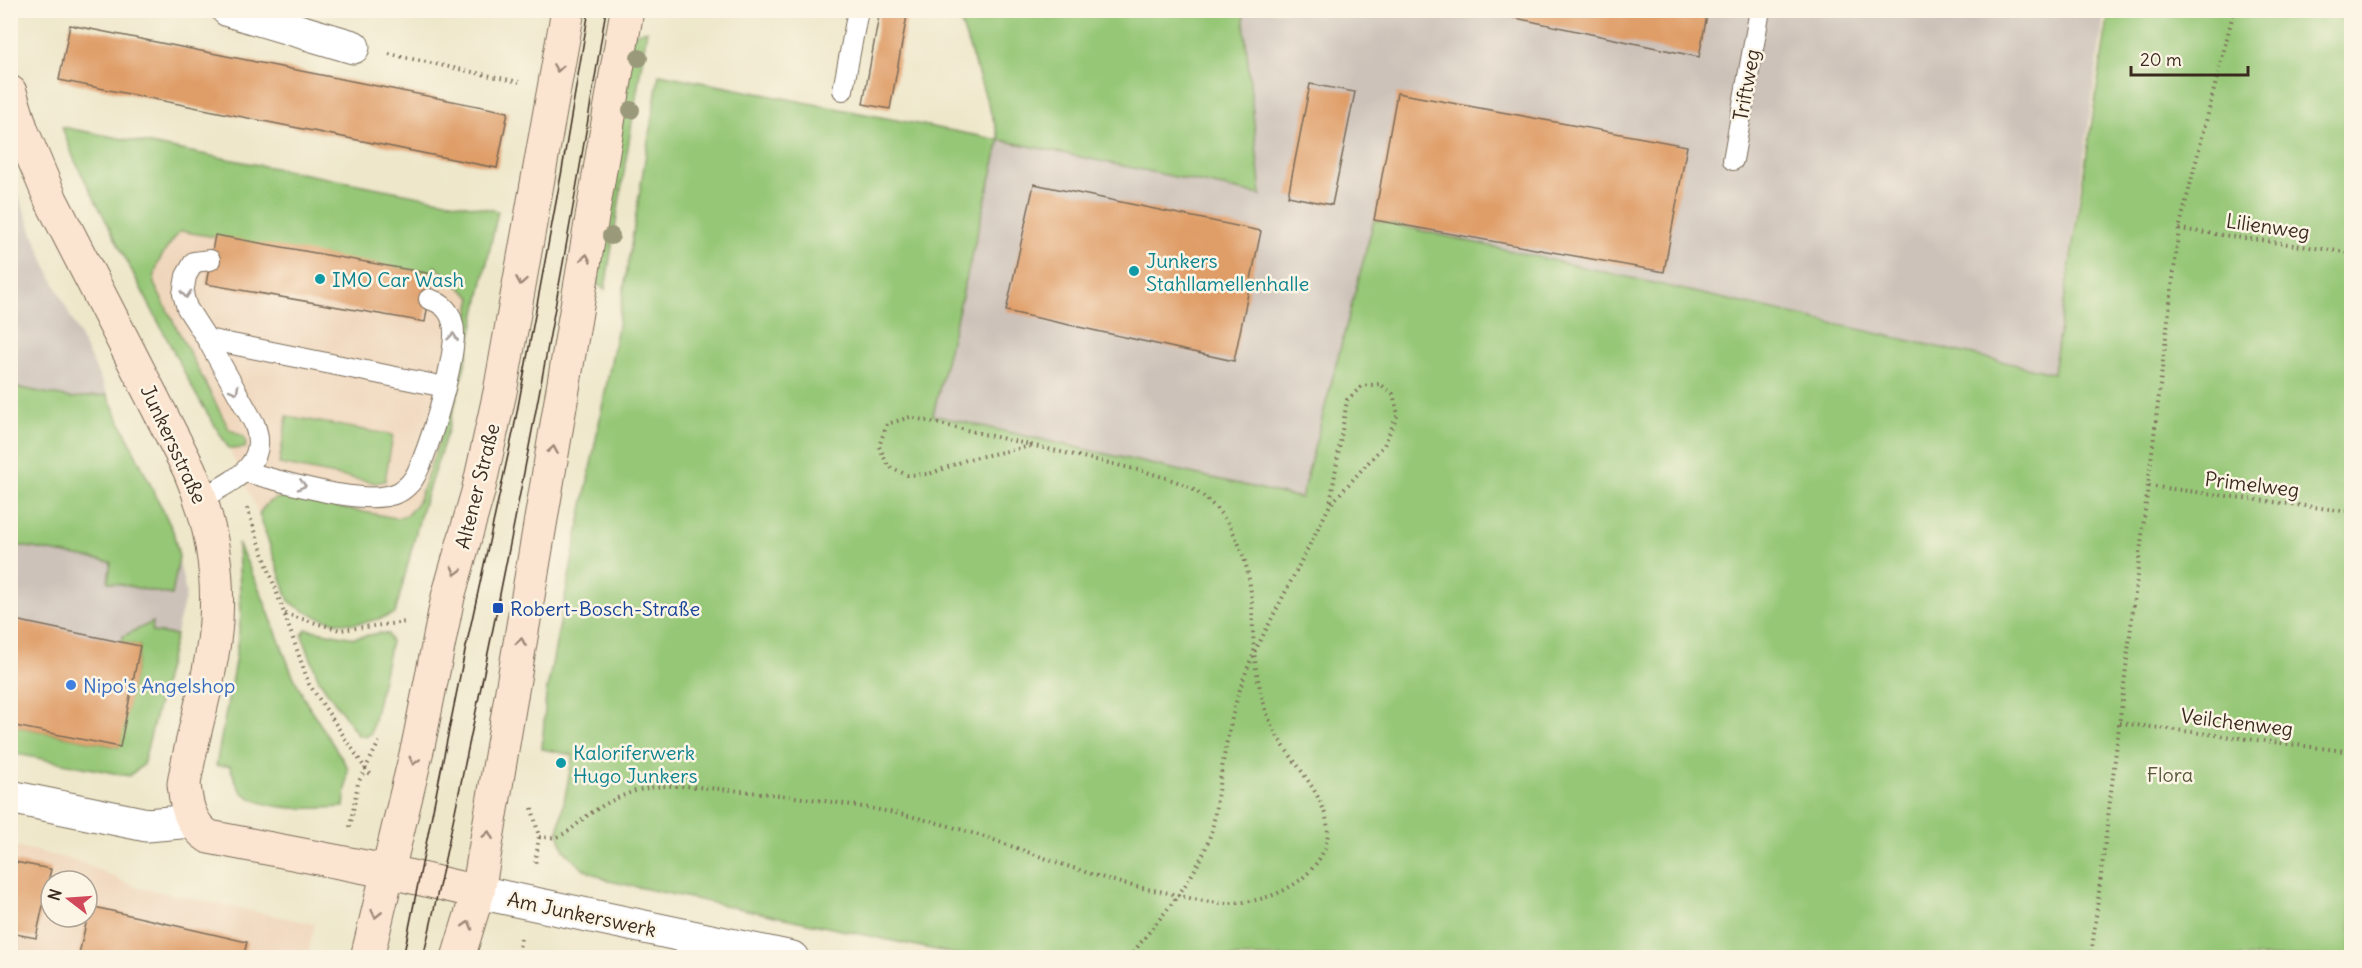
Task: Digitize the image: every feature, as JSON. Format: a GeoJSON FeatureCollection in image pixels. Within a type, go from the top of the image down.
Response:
{"type":"FeatureCollection","features":[{"type":"Feature","properties":{"kind":"main road","name":"Altener Straße"},"geometry":{"type":"LineString","coordinates":[[367,957],[409,783],[448,597],[478,492],[500,392],[568,10]]}},
{"type":"Feature","properties":{"kind":"main road"},"geometry":{"type":"LineString","coordinates":[[458,957],[478,892],[627,10]]}},
{"type":"Feature","properties":{"kind":"main road","name":"Junkersstraße"},"geometry":{"type":"LineString","coordinates":[[10,92],[22,131],[51,200],[202,498],[213,557],[216,623],[184,784],[186,802],[192,821]]}},
{"type":"Feature","properties":{"kind":"main road"},"geometry":{"type":"LineString","coordinates":[[192,821],[209,837],[386,871],[478,892]]}},
{"type":"Feature","properties":{"kind":"street"},"geometry":{"type":"LineString","coordinates":[[228,10],[353,46]]}},
{"type":"Feature","properties":{"kind":"street"},"geometry":{"type":"LineString","coordinates":[[10,797],[147,825],[192,821]]}},
{"type":"Feature","properties":{"kind":"street","name":"Am Junkerswerk"},"geometry":{"type":"LineString","coordinates":[[478,892],[792,957]]}},
{"type":"Feature","properties":{"kind":"lane"},"geometry":{"type":"LineString","coordinates":[[843,90],[858,10]]}},
{"type":"Feature","properties":{"kind":"lane","name":"Triftweg"},"geometry":{"type":"LineString","coordinates":[[1733,160],[1760,10]]}},
{"type":"Feature","properties":{"kind":"lane"},"geometry":{"type":"LineString","coordinates":[[202,498],[241,475],[257,451],[258,433],[207,339],[187,308],[183,294],[186,276],[194,262],[210,260]]}},
{"type":"Feature","properties":{"kind":"lane"},"geometry":{"type":"LineString","coordinates":[[241,475],[348,496],[380,499],[399,493],[414,479],[429,445],[445,387],[454,326],[449,312],[439,302],[429,299]]}},
{"type":"Feature","properties":{"kind":"lane"},"geometry":{"type":"LineString","coordinates":[[207,339],[445,387]]}},
{"type":"Feature","properties":{"kind":"path"},"geometry":{"type":"LineString","coordinates":[[2091,957],[2180,229],[2234,10]]}},
{"type":"Feature","properties":{"kind":"path"},"geometry":{"type":"LineString","coordinates":[[353,46],[555,90]]}},
{"type":"Feature","properties":{"kind":"path","name":"Lilienweg"},"geometry":{"type":"LineString","coordinates":[[2180,229],[2352,253]]}},
{"type":"Feature","properties":{"kind":"path"},"geometry":{"type":"LineString","coordinates":[[1132,957],[1179,896],[1196,867],[1209,837],[1231,715],[1243,676],[1254,653],[1330,505],[1384,445],[1398,414],[1394,394],[1380,384],[1362,386],[1347,400],[1330,505]]}},
{"type":"Feature","properties":{"kind":"path"},"geometry":{"type":"LineString","coordinates":[[539,837],[555,839],[616,799],[646,788],[674,786],[776,794],[909,816],[981,835],[1115,881],[1179,896],[1222,903],[1261,899],[1285,891],[1312,870],[1325,848],[1328,823],[1316,792],[1275,732],[1261,698],[1254,653],[1252,602],[1247,560],[1227,519],[1198,492],[1175,481],[1143,471],[910,417],[887,424],[879,446],[888,466],[907,475],[929,474],[969,459],[1031,446]]}},
{"type":"Feature","properties":{"kind":"path"},"geometry":{"type":"LineString","coordinates":[[241,475],[284,614],[309,684],[372,776],[409,783]]}},
{"type":"Feature","properties":{"kind":"path","name":"Primelweg"},"geometry":{"type":"LineString","coordinates":[[2149,486],[2352,512]]}},
{"type":"Feature","properties":{"kind":"path"},"geometry":{"type":"LineString","coordinates":[[284,614],[340,630],[407,622]]}},
{"type":"Feature","properties":{"kind":"path","name":"Veilchenweg"},"geometry":{"type":"LineString","coordinates":[[2120,723],[2352,752]]}},
{"type":"Feature","properties":{"kind":"path"},"geometry":{"type":"LineString","coordinates":[[494,800],[532,808]]}},
{"type":"Feature","properties":{"kind":"path"},"geometry":{"type":"LineString","coordinates":[[551,957],[587,957]]}},
{"type":"Feature","properties":{"kind":"shaded area"},"geometry":{"type":"Polygon","coordinates":[[[1243,11],[2105,11],[2053,373],[1375,220],[1301,498],[933,415],[1000,140],[1260,195],[1243,11]]]}},
{"type":"Feature","properties":{"kind":"shaded area"},"geometry":{"type":"Polygon","coordinates":[[[10,174],[44,261],[173,531],[186,594],[143,765],[129,776],[11,753],[10,174]]]}},
{"type":"Feature","properties":{"kind":"shaded area"},"geometry":{"type":"Polygon","coordinates":[[[224,183],[489,251],[464,369],[448,430],[422,509],[395,614],[359,623],[342,623],[299,609],[289,601],[259,514],[229,449],[195,393],[112,231],[224,183]]]}},
{"type":"Feature","properties":{"kind":"shaded area"},"geometry":{"type":"Polygon","coordinates":[[[11,845],[81,862],[96,869],[39,869],[39,929],[99,929],[99,870],[136,887],[315,924],[307,957],[11,958],[11,845]]]}},
{"type":"Feature","properties":{"kind":"green space"},"geometry":{"type":"Polygon","coordinates":[[[957,11],[1243,11],[1261,195],[1000,140],[957,11]]]}},
{"type":"Feature","properties":{"kind":"green space","name":"Flora"},"geometry":{"type":"Polygon","coordinates":[[[2109,11],[2351,11],[2351,957],[969,957],[609,881],[583,869],[564,850],[558,833],[573,755],[542,749],[546,695],[617,331],[659,74],[1000,140],[933,415],[1301,498],[1374,220],[2053,373],[2109,11]]]}},
{"type":"Feature","properties":{"kind":"green space"},"geometry":{"type":"Polygon","coordinates":[[[647,30],[605,289],[597,284],[633,34],[647,30]]]}},
{"type":"Feature","properties":{"kind":"green space"},"geometry":{"type":"Polygon","coordinates":[[[62,127],[498,211],[464,369],[448,430],[422,509],[395,614],[372,621],[340,623],[313,615],[289,601],[259,514],[274,499],[288,498],[396,518],[407,515],[418,502],[443,429],[472,298],[435,266],[433,274],[180,231],[159,262],[154,284],[229,429],[244,437],[245,448],[229,449],[195,393],[74,159],[62,127]]]}},
{"type":"Feature","properties":{"kind":"green space"},"geometry":{"type":"Polygon","coordinates":[[[10,386],[71,398],[107,395],[173,531],[179,557],[172,595],[108,582],[111,562],[11,544],[10,386]]]}},
{"type":"Feature","properties":{"kind":"green space"},"geometry":{"type":"Polygon","coordinates":[[[287,416],[393,435],[385,481],[376,483],[279,464],[287,416]]]}},
{"type":"Feature","properties":{"kind":"green space"},"geometry":{"type":"Polygon","coordinates":[[[238,543],[306,702],[348,768],[344,807],[291,808],[264,803],[242,792],[230,766],[216,766],[241,615],[238,543]]]}},
{"type":"Feature","properties":{"kind":"green space"},"geometry":{"type":"Polygon","coordinates":[[[153,622],[152,632],[176,635],[143,765],[129,776],[11,753],[10,725],[119,747],[140,646],[122,642],[123,636],[153,622]]]}},
{"type":"Feature","properties":{"kind":"green space"},"geometry":{"type":"Polygon","coordinates":[[[306,629],[354,638],[380,633],[388,634],[391,642],[371,733],[366,737],[358,735],[319,680],[302,635],[306,629]]]}},
{"type":"Feature","properties":{"kind":"building"},"geometry":{"type":"Polygon","coordinates":[[[505,10],[524,10],[523,15],[505,10]]]}},
{"type":"Feature","properties":{"kind":"building"},"geometry":{"type":"Polygon","coordinates":[[[880,10],[908,10],[890,109],[863,104],[880,10]]]}},
{"type":"Feature","properties":{"kind":"building"},"geometry":{"type":"Polygon","coordinates":[[[1478,10],[1708,10],[1699,57],[1478,10]]]}},
{"type":"Feature","properties":{"kind":"building"},"geometry":{"type":"Polygon","coordinates":[[[70,25],[508,112],[497,168],[59,80],[70,25]]]}},
{"type":"Feature","properties":{"kind":"building"},"geometry":{"type":"Polygon","coordinates":[[[1310,84],[1355,92],[1332,205],[1288,196],[1310,84]]]}},
{"type":"Feature","properties":{"kind":"building"},"geometry":{"type":"Polygon","coordinates":[[[1397,93],[1687,146],[1664,272],[1374,220],[1397,93]]]}},
{"type":"Feature","properties":{"kind":"building","name":"Junkers Stahllamellenhalle"},"geometry":{"type":"Polygon","coordinates":[[[1034,184],[1261,231],[1234,361],[1006,311],[1034,184]]]}},
{"type":"Feature","properties":{"kind":"building","name":"IMO Car Wash"},"geometry":{"type":"Polygon","coordinates":[[[215,235],[433,274],[425,322],[206,284],[215,235]]]}},
{"type":"Feature","properties":{"kind":"building","name":"Nipo's Angelshop"},"geometry":{"type":"Polygon","coordinates":[[[10,619],[140,646],[120,747],[10,725],[10,619]]]}},
{"type":"Feature","properties":{"kind":"building"},"geometry":{"type":"Polygon","coordinates":[[[10,861],[51,869],[39,869],[39,924],[36,938],[10,933],[10,861]]]}},
{"type":"Feature","properties":{"kind":"building"},"geometry":{"type":"Polygon","coordinates":[[[99,908],[247,942],[243,958],[94,958],[79,954],[85,929],[99,929],[99,908]]]}},
{"type":"Feature","properties":{"kind":"tram line"},"geometry":{"type":"LineString","coordinates":[[403,958],[464,656],[514,428],[589,10]]}},
{"type":"Feature","properties":{"kind":"tram line"},"geometry":{"type":"LineString","coordinates":[[423,958],[528,452],[561,276],[606,10]]}},
{"type":"Feature","properties":{"kind":"place","name":"Junkers Stahllamellenhalle"},"geometry":{"type":"Point","coordinates":[1134,271]}},
{"type":"Feature","properties":{"kind":"place","name":"IMO Car Wash"},"geometry":{"type":"Point","coordinates":[320,279]}},
{"type":"Feature","properties":{"kind":"place","name":"Robert-Bosch-Straße"},"geometry":{"type":"Point","coordinates":[498,608]}},
{"type":"Feature","properties":{"kind":"place","name":"Nipo's Angelshop"},"geometry":{"type":"Point","coordinates":[71,685]}},
{"type":"Feature","properties":{"kind":"place","name":"Kaloriferwerk Hugo Junkers"},"geometry":{"type":"Point","coordinates":[561,763]}}]}
